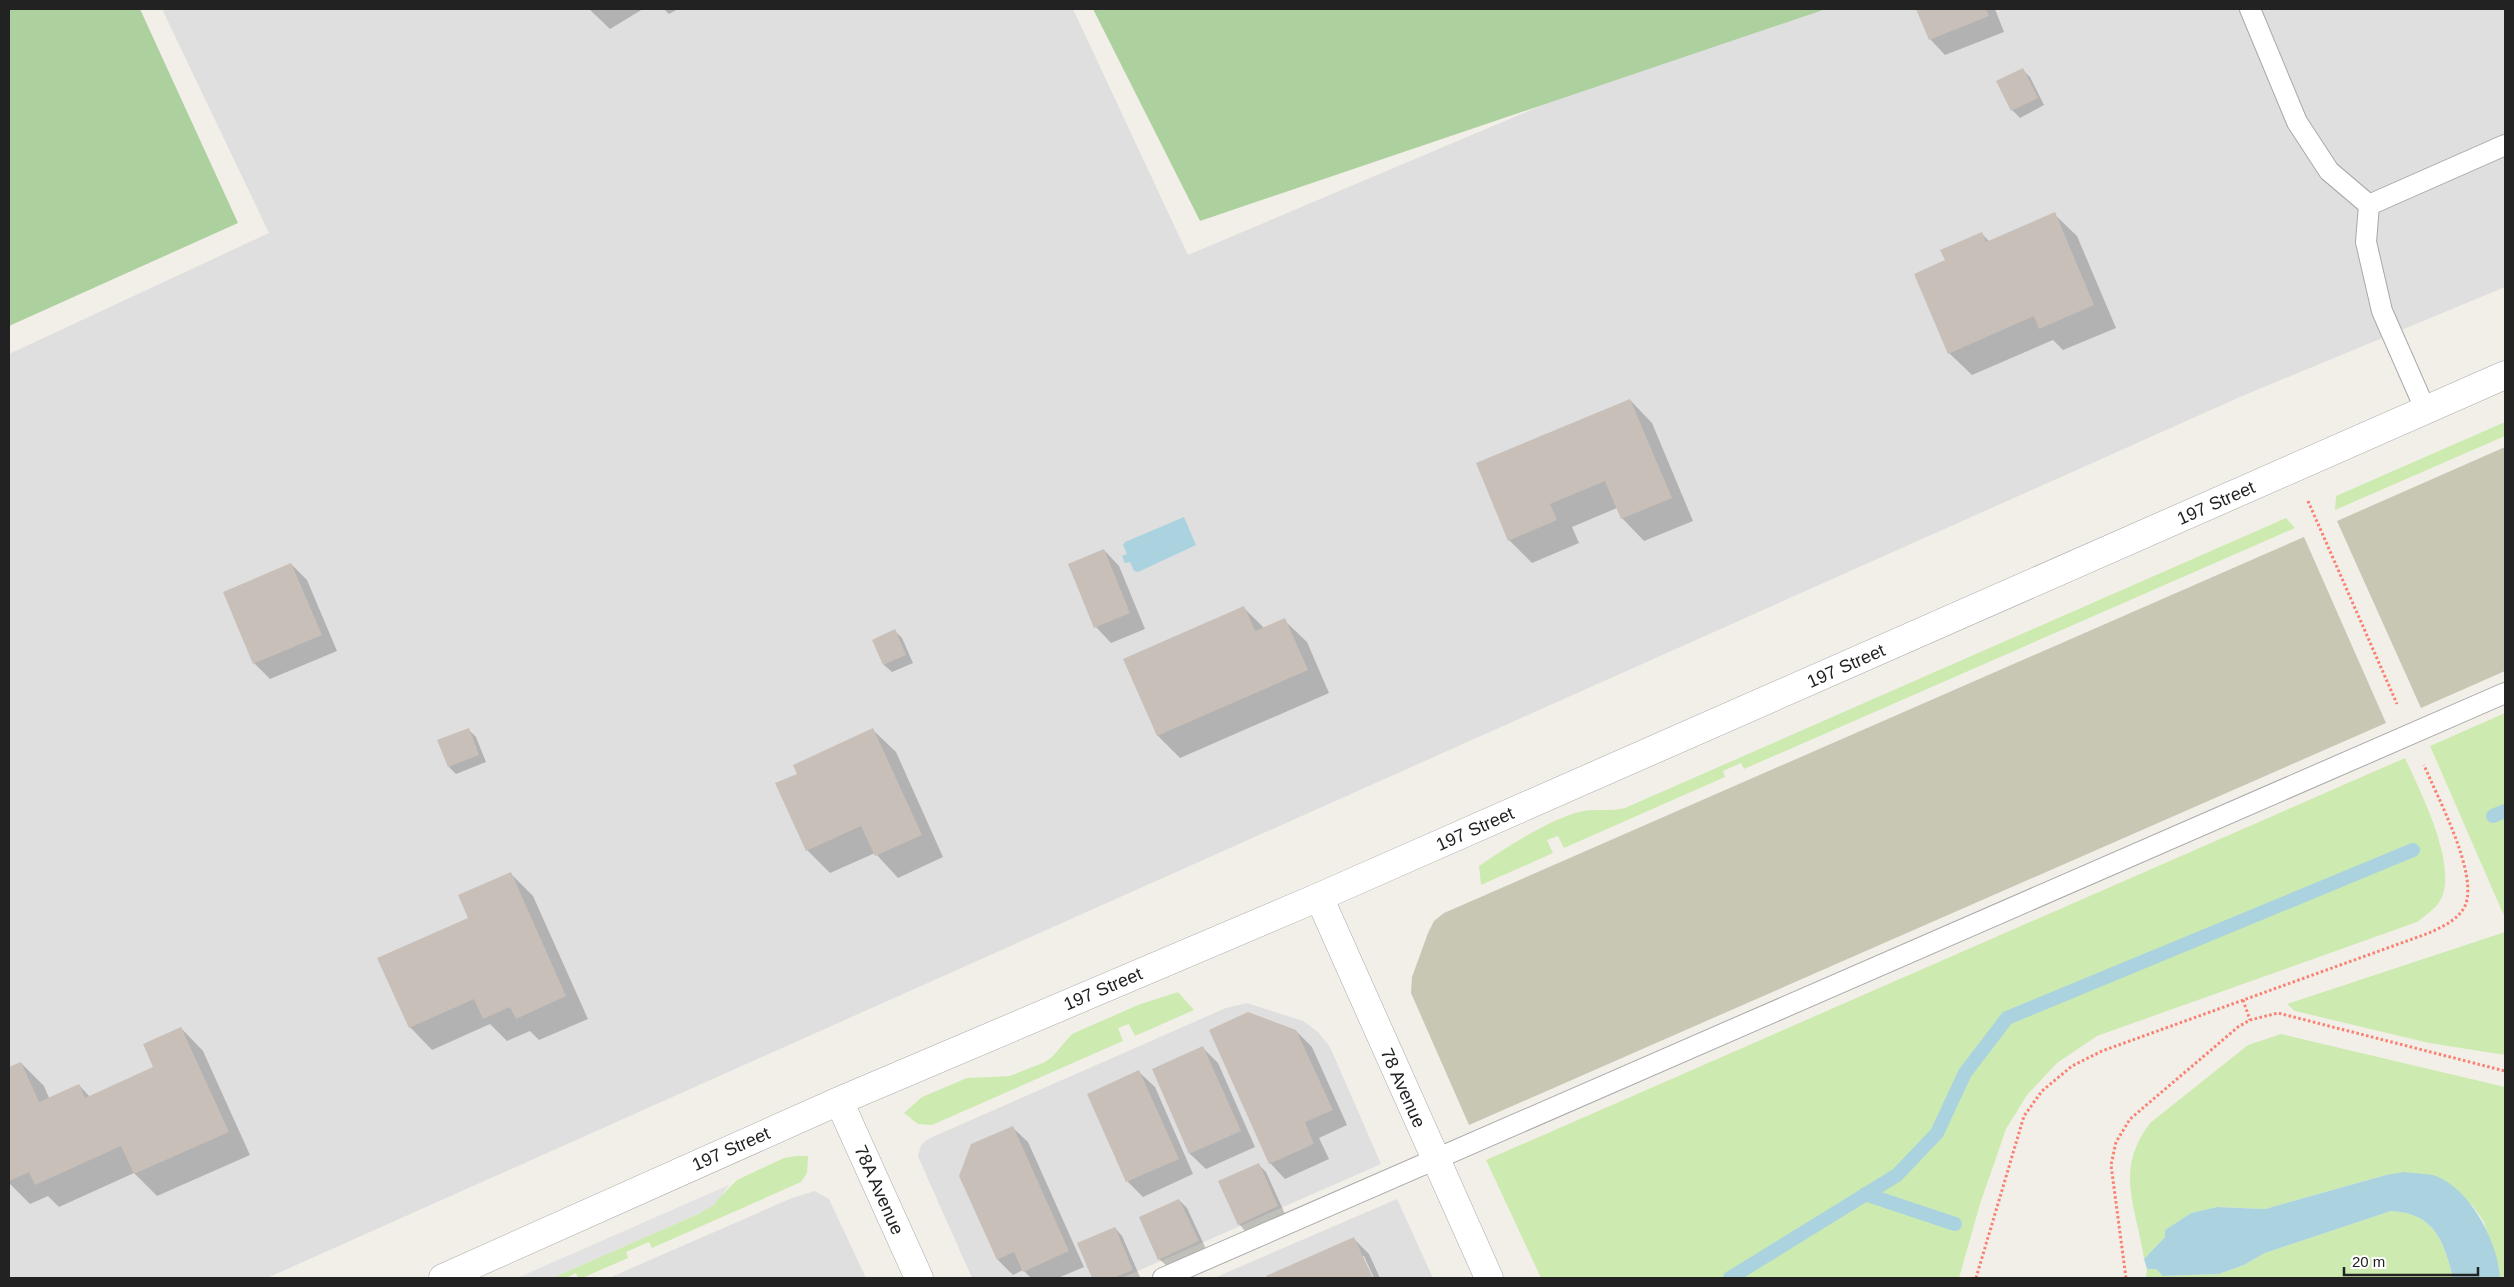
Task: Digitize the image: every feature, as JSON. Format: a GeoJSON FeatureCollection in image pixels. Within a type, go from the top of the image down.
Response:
{"type":"FeatureCollection","features":[{"type":"Feature","properties":{"kind":"street","name":"197 Street"},"geometry":{"type":"LineString","coordinates":[[443,1278],[839,1101],[1319,897],[2505,375]]}},
{"type":"Feature","properties":{"kind":"street","name":"78 Avenue"},"geometry":{"type":"LineString","coordinates":[[1319,897],[1489,1278]]}},
{"type":"Feature","properties":{"kind":"street","name":"78A Avenue"},"geometry":{"type":"LineString","coordinates":[[839,1101],[919,1278]]}},
{"type":"Feature","properties":{"kind":"lane"},"geometry":{"type":"LineString","coordinates":[[2250,9],[2297,122],[2330,171],[2369,206]]}},
{"type":"Feature","properties":{"kind":"lane"},"geometry":{"type":"LineString","coordinates":[[2369,206],[2505,145]]}},
{"type":"Feature","properties":{"kind":"lane"},"geometry":{"type":"LineString","coordinates":[[2369,206],[2366,242],[2382,310],[2426,411]]}},
{"type":"Feature","properties":{"kind":"lane"},"geometry":{"type":"LineString","coordinates":[[1163,1278],[2505,693]]}},
{"type":"Feature","properties":{"kind":"path"},"geometry":{"type":"LineString","coordinates":[[1976,1278],[2024,1116],[2042,1091],[2072,1066],[2102,1051],[2429,933],[2451,922],[2464,907],[2470,889],[2464,860],[2294,468]]}},
{"type":"Feature","properties":{"kind":"path"},"geometry":{"type":"LineString","coordinates":[[2243,1000],[2250,1020]]}},
{"type":"Feature","properties":{"kind":"path"},"geometry":{"type":"LineString","coordinates":[[2126,1278],[2111,1165],[2116,1142],[2130,1119],[2238,1027],[2250,1020],[2278,1013],[2505,1071]]}},
{"type":"Feature","properties":{"kind":"shaded area"},"geometry":{"type":"Polygon","coordinates":[[[162,9],[1073,9],[1188,255],[1769,9],[2505,9],[2505,287],[2240,397],[267,1278],[9,1278],[9,354],[269,233],[162,9]]]}},
{"type":"Feature","properties":{"kind":"shaded area"},"geometry":{"type":"Polygon","coordinates":[[[2505,447],[2505,671],[2421,708],[2337,521],[2505,447]]]}},
{"type":"Feature","properties":{"kind":"shaded area"},"geometry":{"type":"Polygon","coordinates":[[[2304,537],[2386,723],[1469,1125],[1411,993],[1412,977],[1428,933],[1434,921],[1444,913],[2304,537]]]}},
{"type":"Feature","properties":{"kind":"shaded area"},"geometry":{"type":"Polygon","coordinates":[[[1247,1003],[1303,1021],[1318,1032],[1330,1047],[1381,1164],[1122,1278],[972,1278],[918,1156],[921,1145],[928,1139],[1226,1008],[1247,1003]]]}},
{"type":"Feature","properties":{"kind":"shaded area"},"geometry":{"type":"Polygon","coordinates":[[[729,1185],[714,1205],[700,1213],[552,1278],[517,1278],[729,1185]]]}},
{"type":"Feature","properties":{"kind":"shaded area"},"geometry":{"type":"Polygon","coordinates":[[[815,1191],[829,1199],[866,1278],[609,1278],[792,1198],[815,1191]]]}},
{"type":"Feature","properties":{"kind":"shaded area"},"geometry":{"type":"Polygon","coordinates":[[[1397,1199],[1433,1278],[1214,1278],[1397,1199]]]}},
{"type":"Feature","properties":{"kind":"green space"},"geometry":{"type":"Polygon","coordinates":[[[9,9],[140,9],[238,223],[9,326],[9,9]]]}},
{"type":"Feature","properties":{"kind":"green space"},"geometry":{"type":"Polygon","coordinates":[[[1093,9],[1826,9],[1200,221],[1093,9]]]}},
{"type":"Feature","properties":{"kind":"green space"},"geometry":{"type":"Polygon","coordinates":[[[2505,422],[2505,436],[2335,510],[2336,496],[2505,422]]]}},
{"type":"Feature","properties":{"kind":"green space"},"geometry":{"type":"Polygon","coordinates":[[[2286,518],[2295,528],[1744,769],[1741,763],[1723,771],[1725,777],[1564,848],[1558,836],[1547,840],[1553,853],[1481,885],[1479,866],[1514,843],[1555,821],[1579,812],[1625,808],[2286,518]]]}},
{"type":"Feature","properties":{"kind":"green space"},"geometry":{"type":"Polygon","coordinates":[[[2505,713],[2505,918],[2430,746],[2505,713]]]}},
{"type":"Feature","properties":{"kind":"green space"},"geometry":{"type":"Polygon","coordinates":[[[2405,758],[2428,810],[2442,852],[2445,872],[2444,890],[2438,904],[2417,922],[2097,1036],[2057,1063],[2027,1095],[2006,1129],[1980,1204],[1959,1278],[1541,1278],[1486,1160],[2405,758]]]}},
{"type":"Feature","properties":{"kind":"green space"},"geometry":{"type":"Polygon","coordinates":[[[2505,932],[2505,1055],[2429,1043],[2295,1011],[2287,1004],[2505,932]]]}},
{"type":"Feature","properties":{"kind":"green space"},"geometry":{"type":"Polygon","coordinates":[[[1178,992],[1194,1010],[1135,1036],[1129,1024],[1118,1028],[1123,1041],[932,1125],[918,1124],[904,1113],[922,1097],[967,1078],[1010,1076],[1045,1062],[1052,1057],[1072,1034],[1138,1005],[1178,992]]]}},
{"type":"Feature","properties":{"kind":"green space"},"geometry":{"type":"Polygon","coordinates":[[[2281,1034],[2505,1087],[2505,1278],[2500,1278],[2499,1268],[2484,1222],[2473,1206],[2449,1186],[2386,1175],[2265,1209],[2217,1207],[2191,1213],[2165,1230],[2165,1237],[2144,1259],[2130,1189],[2130,1173],[2139,1140],[2150,1123],[2248,1045],[2281,1034]]]}},
{"type":"Feature","properties":{"kind":"green space"},"geometry":{"type":"Polygon","coordinates":[[[808,1156],[807,1173],[801,1182],[652,1248],[649,1242],[626,1252],[628,1258],[582,1278],[578,1278],[576,1273],[566,1278],[552,1278],[700,1213],[737,1180],[784,1158],[808,1156]]]}},
{"type":"Feature","properties":{"kind":"green space"},"geometry":{"type":"Polygon","coordinates":[[[2391,1211],[2418,1217],[2428,1224],[2441,1242],[2453,1278],[2146,1278],[2147,1269],[2156,1269],[2163,1276],[2219,1274],[2244,1265],[2265,1253],[2391,1211]]]}},
{"type":"Feature","properties":{"kind":"water"},"geometry":{"type":"Polygon","coordinates":[[[1184,517],[1196,545],[1138,572],[1134,571],[1130,562],[1125,563],[1122,556],[1127,554],[1123,545],[1125,542],[1184,517]]]}},
{"type":"Feature","properties":{"kind":"water"},"geometry":{"type":"Polygon","coordinates":[[[2404,1172],[2436,1176],[2449,1183],[2471,1205],[2488,1234],[2494,1249],[2500,1278],[2453,1278],[2441,1242],[2428,1224],[2418,1217],[2391,1211],[2265,1253],[2244,1265],[2219,1274],[2163,1276],[2156,1269],[2147,1269],[2144,1259],[2165,1237],[2165,1230],[2191,1213],[2217,1207],[2265,1209],[2386,1175],[2404,1172]]]}},
{"type":"Feature","properties":{"kind":"building"},"geometry":{"type":"Polygon","coordinates":[[[1916,9],[1986,9],[1989,16],[1929,40],[1916,9]]]}},
{"type":"Feature","properties":{"kind":"building"},"geometry":{"type":"Polygon","coordinates":[[[2023,68],[2038,98],[2011,111],[1996,81],[2023,68]]]}},
{"type":"Feature","properties":{"kind":"building"},"geometry":{"type":"Polygon","coordinates":[[[2055,212],[2094,305],[2039,329],[2034,316],[1948,354],[1914,274],[1945,260],[1940,250],[1982,232],[1986,242],[2055,212]]]}},
{"type":"Feature","properties":{"kind":"building"},"geometry":{"type":"Polygon","coordinates":[[[1630,399],[1672,498],[1621,519],[1605,481],[1550,504],[1557,520],[1508,541],[1476,463],[1630,399]]]}},
{"type":"Feature","properties":{"kind":"building"},"geometry":{"type":"Polygon","coordinates":[[[1104,549],[1130,613],[1094,628],[1068,564],[1104,549]]]}},
{"type":"Feature","properties":{"kind":"building"},"geometry":{"type":"Polygon","coordinates":[[[291,563],[322,635],[253,664],[223,592],[291,563]]]}},
{"type":"Feature","properties":{"kind":"building"},"geometry":{"type":"Polygon","coordinates":[[[1244,606],[1255,631],[1285,618],[1308,670],[1157,736],[1123,659],[1244,606]]]}},
{"type":"Feature","properties":{"kind":"building"},"geometry":{"type":"Polygon","coordinates":[[[895,629],[906,655],[883,665],[872,640],[895,629]]]}},
{"type":"Feature","properties":{"kind":"building"},"geometry":{"type":"Polygon","coordinates":[[[469,728],[479,755],[448,767],[437,740],[469,728]]]}},
{"type":"Feature","properties":{"kind":"building"},"geometry":{"type":"Polygon","coordinates":[[[873,728],[922,835],[875,856],[861,826],[806,851],[775,783],[797,774],[793,765],[873,728]]]}},
{"type":"Feature","properties":{"kind":"building"},"geometry":{"type":"Polygon","coordinates":[[[511,872],[566,996],[516,1019],[510,1007],[483,1019],[474,999],[409,1028],[377,958],[468,918],[458,895],[511,872]]]}},
{"type":"Feature","properties":{"kind":"building"},"geometry":{"type":"Polygon","coordinates":[[[1248,1012],[1296,1030],[1333,1110],[1305,1122],[1314,1144],[1269,1164],[1209,1030],[1248,1012]]]}},
{"type":"Feature","properties":{"kind":"building"},"geometry":{"type":"Polygon","coordinates":[[[181,1027],[229,1132],[134,1174],[121,1146],[35,1185],[29,1172],[9,1181],[9,1067],[21,1062],[39,1102],[79,1084],[85,1098],[153,1067],[143,1044],[181,1027]]]}},
{"type":"Feature","properties":{"kind":"building"},"geometry":{"type":"Polygon","coordinates":[[[1203,1046],[1241,1131],[1189,1154],[1152,1069],[1203,1046]]]}},
{"type":"Feature","properties":{"kind":"building"},"geometry":{"type":"Polygon","coordinates":[[[1139,1070],[1179,1159],[1126,1182],[1087,1094],[1139,1070]]]}},
{"type":"Feature","properties":{"kind":"building"},"geometry":{"type":"Polygon","coordinates":[[[1013,1126],[1069,1251],[1023,1272],[1014,1252],[997,1260],[959,1176],[971,1144],[1013,1126]]]}},
{"type":"Feature","properties":{"kind":"building"},"geometry":{"type":"Polygon","coordinates":[[[1259,1163],[1278,1206],[1238,1225],[1218,1181],[1259,1163]]]}},
{"type":"Feature","properties":{"kind":"building"},"geometry":{"type":"Polygon","coordinates":[[[1179,1199],[1199,1241],[1158,1260],[1139,1217],[1179,1199]]]}},
{"type":"Feature","properties":{"kind":"building"},"geometry":{"type":"Polygon","coordinates":[[[1115,1227],[1133,1270],[1113,1278],[1092,1278],[1077,1243],[1115,1227]]]}},
{"type":"Feature","properties":{"kind":"building"},"geometry":{"type":"Polygon","coordinates":[[[1354,1237],[1373,1278],[1267,1278],[1266,1276],[1354,1237]]]}},
{"type":"Feature","properties":{"kind":"waterway"},"geometry":{"type":"LineString","coordinates":[[2493,816],[2505,811]]}},
{"type":"Feature","properties":{"kind":"waterway"},"geometry":{"type":"LineString","coordinates":[[1730,1278],[1897,1175],[1937,1133],[1965,1073],[2007,1018],[2413,850]]}},
{"type":"Feature","properties":{"kind":"waterway"},"geometry":{"type":"LineString","coordinates":[[1865,1194],[1955,1224]]}}]}
